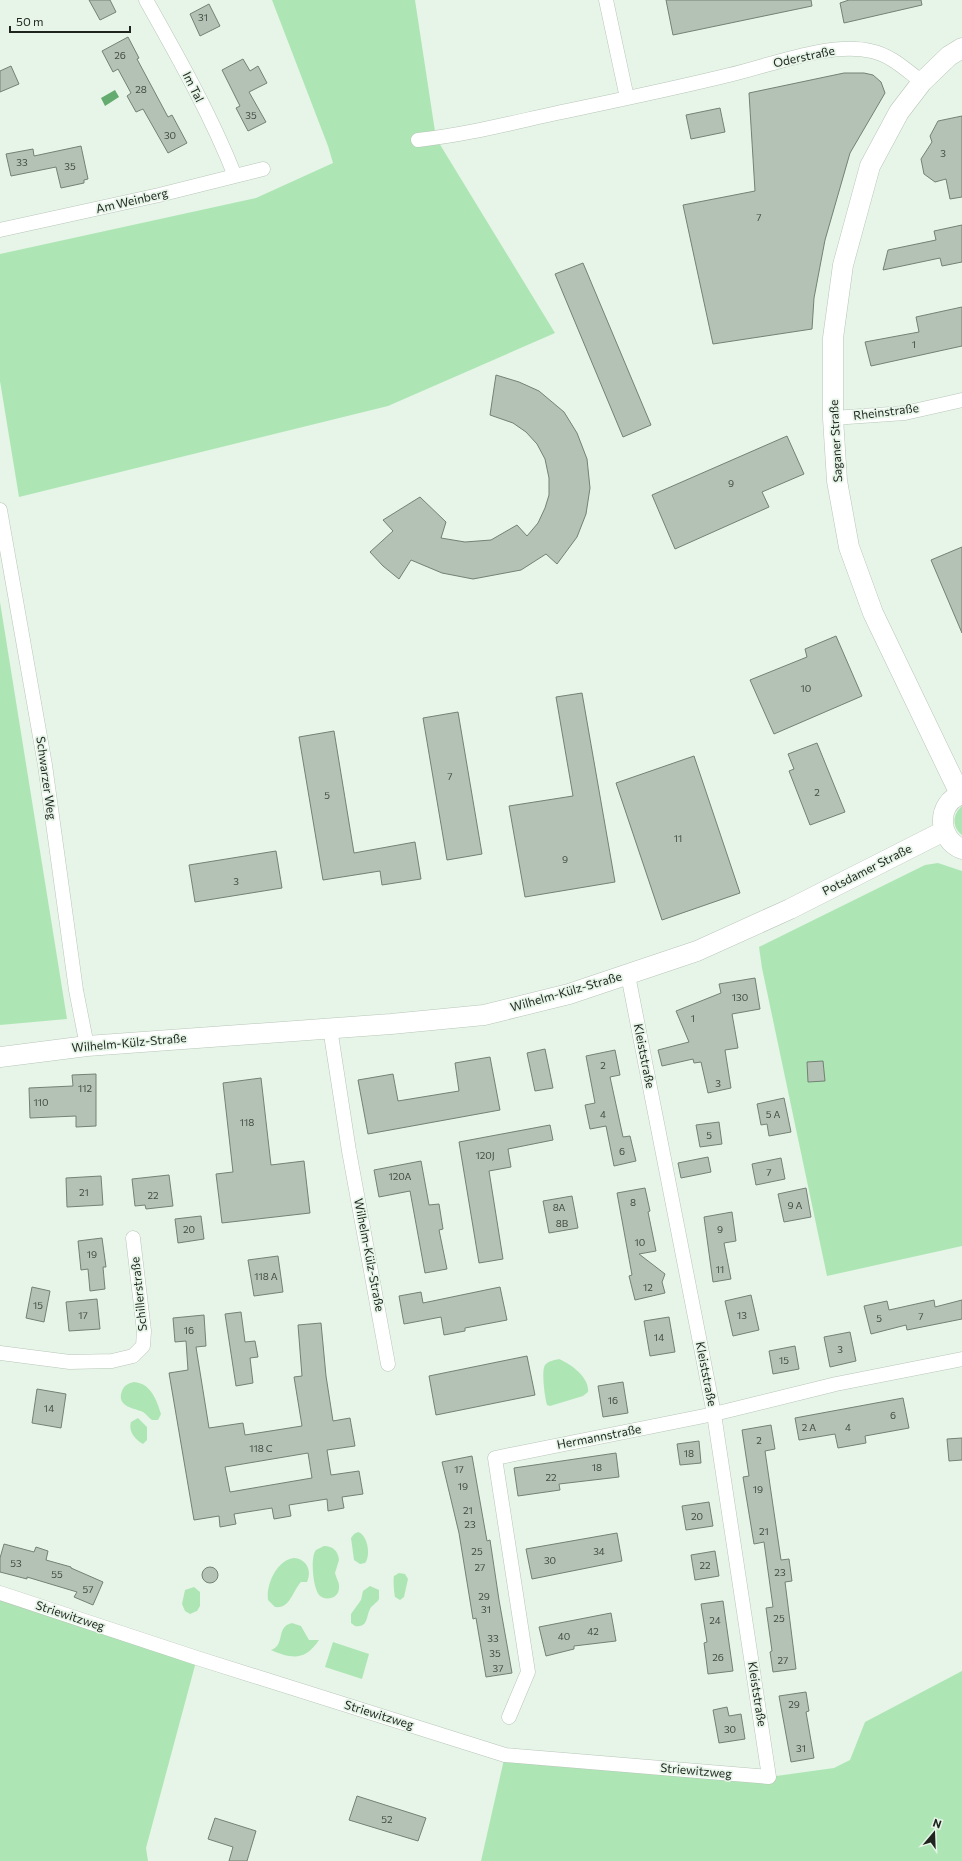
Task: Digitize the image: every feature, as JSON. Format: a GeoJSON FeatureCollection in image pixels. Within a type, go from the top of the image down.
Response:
{"type":"FeatureCollection","features":[{"type":"Feature","properties":{"kind":"street","name":"Im Tal"},"geometry":{"type":"LineString","coordinates":[[146,0],[193,87],[226,153],[235,176]]}},
{"type":"Feature","properties":{"kind":"street"},"geometry":{"type":"LineString","coordinates":[[606,0],[627,98]]}},
{"type":"Feature","properties":{"kind":"street"},"geometry":{"type":"LineString","coordinates":[[922,82],[949,56],[962,48]]}},
{"type":"Feature","properties":{"kind":"street","name":"Oderstraße"},"geometry":{"type":"LineString","coordinates":[[418,140],[470,131],[627,98],[729,75],[794,57],[842,49],[871,51],[892,59],[922,82]]}},
{"type":"Feature","properties":{"kind":"street","name":"Saganer Straße"},"geometry":{"type":"LineString","coordinates":[[922,82],[899,112],[870,166],[843,265],[833,338],[833,418],[838,481],[849,547],[873,613],[961,794]]}},
{"type":"Feature","properties":{"kind":"street","name":"Am Weinberg"},"geometry":{"type":"LineString","coordinates":[[0,230],[235,176],[263,168]]}},
{"type":"Feature","properties":{"kind":"street","name":"Rheinstraße"},"geometry":{"type":"LineString","coordinates":[[833,418],[905,412],[962,400]]}},
{"type":"Feature","properties":{"kind":"street","name":"Schwarzer Weg"},"geometry":{"type":"LineString","coordinates":[[0,510],[45,765],[73,974],[87,1046]]}},
{"type":"Feature","properties":{"kind":"street"},"geometry":{"type":"LineString","coordinates":[[961,794],[948,803],[943,817],[944,831],[951,842],[962,849]]}},
{"type":"Feature","properties":{"kind":"street","name":"Potsdamer Straße"},"geometry":{"type":"LineString","coordinates":[[790,908],[944,831]]}},
{"type":"Feature","properties":{"kind":"street","name":"Wilhelm-Külz-Straße"},"geometry":{"type":"LineString","coordinates":[[0,1057],[87,1046],[484,1015],[569,994],[697,951],[790,908]]}},
{"type":"Feature","properties":{"kind":"street","name":"Kleiststraße"},"geometry":{"type":"LineString","coordinates":[[628,975],[714,1414],[770,1777]]}},
{"type":"Feature","properties":{"kind":"street","name":"Wilhelm-Külz-Straße"},"geometry":{"type":"LineString","coordinates":[[330,1028],[349,1152],[388,1364]]}},
{"type":"Feature","properties":{"kind":"street","name":"Schillerstraße"},"geometry":{"type":"LineString","coordinates":[[0,1353],[70,1362],[112,1361],[132,1356],[143,1346],[144,1331],[133,1238]]}},
{"type":"Feature","properties":{"kind":"street","name":"Hermannstraße"},"geometry":{"type":"LineString","coordinates":[[509,1717],[528,1672],[495,1458],[714,1414],[836,1384],[962,1359]]}},
{"type":"Feature","properties":{"kind":"street","name":"Striewitzweg"},"geometry":{"type":"LineString","coordinates":[[0,1593],[197,1658],[505,1755],[770,1777]]}},
{"type":"Feature","properties":{"kind":"shaded area"},"geometry":{"type":"Polygon","coordinates":[[[272,0],[415,0],[436,138],[555,333],[388,406],[19,497],[0,381],[0,254],[256,198],[333,163],[328,146],[272,0]]]}},
{"type":"Feature","properties":{"kind":"shaded area"},"geometry":{"type":"Polygon","coordinates":[[[115,90],[119,97],[105,106],[101,98],[115,90]]]}},
{"type":"Feature","properties":{"kind":"shaded area"},"geometry":{"type":"Polygon","coordinates":[[[0,602],[67,1019],[0,1025],[0,602]]]}},
{"type":"Feature","properties":{"kind":"shaded area"},"geometry":{"type":"Polygon","coordinates":[[[962,806],[962,835],[956,828],[954,821],[956,813],[962,806]]]}},
{"type":"Feature","properties":{"kind":"shaded area"},"geometry":{"type":"Polygon","coordinates":[[[938,863],[962,871],[962,1246],[827,1276],[762,968],[759,947],[925,865],[938,863]]]}},
{"type":"Feature","properties":{"kind":"shaded area"},"geometry":{"type":"Polygon","coordinates":[[[559,1359],[569,1364],[579,1372],[586,1382],[588,1392],[583,1396],[550,1406],[547,1405],[545,1397],[543,1378],[544,1368],[548,1363],[559,1359]]]}},
{"type":"Feature","properties":{"kind":"shaded area"},"geometry":{"type":"Polygon","coordinates":[[[134,1382],[140,1383],[149,1389],[161,1414],[158,1420],[152,1420],[143,1412],[127,1406],[121,1400],[124,1387],[134,1382]]]}},
{"type":"Feature","properties":{"kind":"shaded area"},"geometry":{"type":"Polygon","coordinates":[[[138,1418],[147,1427],[147,1440],[143,1444],[135,1438],[130,1429],[131,1422],[138,1418]]]}},
{"type":"Feature","properties":{"kind":"shaded area"},"geometry":{"type":"Polygon","coordinates":[[[358,1532],[364,1537],[368,1546],[367,1560],[365,1563],[360,1564],[354,1560],[351,1538],[358,1532]]]}},
{"type":"Feature","properties":{"kind":"shaded area"},"geometry":{"type":"Polygon","coordinates":[[[324,1546],[330,1547],[334,1550],[338,1554],[339,1560],[335,1573],[339,1586],[337,1594],[332,1598],[325,1598],[319,1595],[315,1586],[313,1572],[314,1554],[316,1550],[324,1546]]]}},
{"type":"Feature","properties":{"kind":"shaded area"},"geometry":{"type":"Polygon","coordinates":[[[294,1558],[302,1561],[307,1566],[309,1574],[307,1582],[301,1582],[287,1603],[280,1607],[275,1607],[268,1600],[271,1580],[282,1563],[294,1558]]]}},
{"type":"Feature","properties":{"kind":"shaded area"},"geometry":{"type":"Polygon","coordinates":[[[399,1573],[405,1574],[408,1579],[404,1597],[400,1600],[395,1597],[394,1583],[394,1576],[399,1573]]]}},
{"type":"Feature","properties":{"kind":"shaded area"},"geometry":{"type":"Polygon","coordinates":[[[370,1586],[379,1590],[379,1599],[370,1609],[364,1624],[355,1626],[351,1623],[351,1614],[361,1600],[363,1591],[370,1586]]]}},
{"type":"Feature","properties":{"kind":"shaded area"},"geometry":{"type":"Polygon","coordinates":[[[194,1587],[200,1592],[200,1606],[197,1611],[190,1614],[185,1611],[182,1604],[185,1590],[194,1587]]]}},
{"type":"Feature","properties":{"kind":"shaded area"},"geometry":{"type":"Polygon","coordinates":[[[0,1593],[197,1658],[146,1848],[148,1861],[0,1861],[0,1593]]]}},
{"type":"Feature","properties":{"kind":"shaded area"},"geometry":{"type":"Polygon","coordinates":[[[292,1623],[301,1626],[309,1640],[319,1640],[314,1647],[309,1652],[298,1656],[285,1655],[271,1650],[276,1648],[284,1628],[292,1623]]]}},
{"type":"Feature","properties":{"kind":"shaded area"},"geometry":{"type":"Polygon","coordinates":[[[333,1642],[369,1654],[362,1679],[325,1667],[333,1642]]]}},
{"type":"Feature","properties":{"kind":"shaded area"},"geometry":{"type":"Polygon","coordinates":[[[962,1671],[962,1861],[481,1861],[505,1755],[769,1777],[834,1768],[850,1760],[865,1722],[962,1671]]]}},
{"type":"Feature","properties":{"kind":"building"},"geometry":{"type":"Polygon","coordinates":[[[89,0],[110,0],[116,12],[100,20],[89,0]]]}},
{"type":"Feature","properties":{"kind":"building"},"geometry":{"type":"Polygon","coordinates":[[[666,0],[811,0],[812,6],[673,35],[666,0]]]}},
{"type":"Feature","properties":{"kind":"building"},"geometry":{"type":"Polygon","coordinates":[[[849,0],[921,0],[922,5],[844,23],[840,3],[849,0]]]}},
{"type":"Feature","properties":{"kind":"building"},"geometry":{"type":"Polygon","coordinates":[[[209,4],[220,26],[200,36],[190,14],[209,4]]]}},
{"type":"Feature","properties":{"kind":"building"},"geometry":{"type":"Polygon","coordinates":[[[128,37],[139,58],[137,59],[168,117],[172,115],[187,143],[168,153],[143,109],[136,112],[127,96],[131,93],[118,69],[113,72],[102,51],[128,37]]]}},
{"type":"Feature","properties":{"kind":"building"},"geometry":{"type":"Polygon","coordinates":[[[243,59],[250,71],[258,66],[267,83],[249,92],[266,122],[248,131],[236,108],[240,106],[222,70],[243,59]]]}},
{"type":"Feature","properties":{"kind":"building"},"geometry":{"type":"Polygon","coordinates":[[[11,66],[19,84],[0,92],[0,71],[11,66]]]}},
{"type":"Feature","properties":{"kind":"building"},"geometry":{"type":"Polygon","coordinates":[[[844,73],[864,73],[873,75],[881,82],[885,93],[850,153],[825,240],[814,298],[812,329],[713,344],[683,205],[755,191],[749,93],[844,73]]]}},
{"type":"Feature","properties":{"kind":"building"},"geometry":{"type":"Polygon","coordinates":[[[720,108],[725,132],[691,139],[686,115],[720,108]]]}},
{"type":"Feature","properties":{"kind":"building"},"geometry":{"type":"Polygon","coordinates":[[[962,116],[962,197],[950,199],[946,179],[935,182],[924,174],[921,159],[932,142],[930,136],[938,121],[962,116]]]}},
{"type":"Feature","properties":{"kind":"building"},"geometry":{"type":"Polygon","coordinates":[[[81,146],[88,179],[84,180],[84,183],[61,188],[56,167],[11,176],[6,154],[33,149],[34,156],[81,146]]]}},
{"type":"Feature","properties":{"kind":"building"},"geometry":{"type":"Polygon","coordinates":[[[962,225],[962,262],[942,266],[940,258],[883,270],[888,250],[936,240],[934,231],[962,225]]]}},
{"type":"Feature","properties":{"kind":"building"},"geometry":{"type":"Polygon","coordinates":[[[583,263],[651,425],[623,437],[555,274],[583,263]]]}},
{"type":"Feature","properties":{"kind":"building"},"geometry":{"type":"Polygon","coordinates":[[[962,307],[962,346],[871,366],[865,342],[919,332],[916,317],[962,307]]]}},
{"type":"Feature","properties":{"kind":"building"},"geometry":{"type":"Polygon","coordinates":[[[496,375],[519,382],[539,391],[564,412],[577,433],[587,459],[590,488],[586,514],[577,537],[557,564],[546,554],[521,570],[473,579],[442,573],[411,560],[399,579],[383,566],[370,552],[393,531],[383,520],[420,497],[446,522],[441,538],[465,542],[491,540],[517,525],[527,536],[538,523],[549,495],[549,478],[545,459],[537,444],[526,432],[513,423],[490,415],[496,375]]]}},
{"type":"Feature","properties":{"kind":"building"},"geometry":{"type":"Polygon","coordinates":[[[787,436],[804,474],[762,492],[769,507],[675,549],[652,495],[787,436]]]}},
{"type":"Feature","properties":{"kind":"building"},"geometry":{"type":"Polygon","coordinates":[[[962,547],[962,633],[931,560],[962,547]]]}},
{"type":"Feature","properties":{"kind":"building"},"geometry":{"type":"Polygon","coordinates":[[[836,636],[862,696],[774,734],[750,680],[807,657],[805,649],[836,636]]]}},
{"type":"Feature","properties":{"kind":"building"},"geometry":{"type":"Polygon","coordinates":[[[582,693],[615,882],[525,897],[509,806],[573,796],[556,697],[582,693]]]}},
{"type":"Feature","properties":{"kind":"building"},"geometry":{"type":"Polygon","coordinates":[[[458,712],[482,854],[447,860],[423,718],[458,712]]]}},
{"type":"Feature","properties":{"kind":"building"},"geometry":{"type":"Polygon","coordinates":[[[334,731],[354,853],[415,842],[421,879],[382,885],[380,871],[323,880],[299,737],[334,731]]]}},
{"type":"Feature","properties":{"kind":"building"},"geometry":{"type":"Polygon","coordinates":[[[817,743],[845,812],[810,825],[789,771],[794,769],[788,754],[817,743]]]}},
{"type":"Feature","properties":{"kind":"building"},"geometry":{"type":"Polygon","coordinates":[[[694,756],[740,893],[662,920],[616,783],[694,756]]]}},
{"type":"Feature","properties":{"kind":"building"},"geometry":{"type":"Polygon","coordinates":[[[276,851],[282,888],[195,902],[189,865],[276,851]]]}},
{"type":"Feature","properties":{"kind":"building"},"geometry":{"type":"Polygon","coordinates":[[[755,978],[760,1009],[732,1014],[738,1048],[725,1050],[731,1088],[708,1093],[701,1062],[694,1063],[693,1059],[662,1066],[658,1050],[689,1042],[676,1011],[721,993],[719,984],[755,978]]]}},
{"type":"Feature","properties":{"kind":"building"},"geometry":{"type":"Polygon","coordinates":[[[545,1049],[553,1088],[535,1091],[527,1053],[545,1049]]]}},
{"type":"Feature","properties":{"kind":"building"},"geometry":{"type":"Polygon","coordinates":[[[615,1050],[620,1075],[610,1077],[623,1137],[630,1136],[636,1161],[614,1166],[606,1126],[590,1129],[585,1105],[595,1103],[586,1056],[615,1050]]]}},
{"type":"Feature","properties":{"kind":"building"},"geometry":{"type":"Polygon","coordinates":[[[490,1057],[500,1110],[368,1134],[358,1080],[393,1074],[398,1101],[459,1091],[455,1063],[490,1057]]]}},
{"type":"Feature","properties":{"kind":"building"},"geometry":{"type":"Polygon","coordinates":[[[823,1061],[825,1081],[808,1082],[807,1062],[823,1061]]]}},
{"type":"Feature","properties":{"kind":"building"},"geometry":{"type":"Polygon","coordinates":[[[96,1074],[96,1126],[76,1127],[76,1116],[30,1118],[29,1088],[73,1086],[72,1075],[96,1074]]]}},
{"type":"Feature","properties":{"kind":"building"},"geometry":{"type":"Polygon","coordinates":[[[261,1078],[271,1165],[304,1161],[310,1213],[222,1223],[216,1174],[233,1172],[223,1083],[261,1078]]]}},
{"type":"Feature","properties":{"kind":"building"},"geometry":{"type":"Polygon","coordinates":[[[784,1098],[791,1132],[769,1136],[767,1124],[761,1125],[757,1104],[784,1098]]]}},
{"type":"Feature","properties":{"kind":"building"},"geometry":{"type":"Polygon","coordinates":[[[719,1122],[722,1144],[700,1147],[696,1125],[719,1122]]]}},
{"type":"Feature","properties":{"kind":"building"},"geometry":{"type":"Polygon","coordinates":[[[550,1125],[553,1140],[508,1149],[511,1167],[489,1171],[503,1259],[479,1263],[459,1142],[550,1125]]]}},
{"type":"Feature","properties":{"kind":"building"},"geometry":{"type":"Polygon","coordinates":[[[708,1157],[711,1172],[681,1178],[678,1163],[708,1157]]]}},
{"type":"Feature","properties":{"kind":"building"},"geometry":{"type":"Polygon","coordinates":[[[781,1158],[785,1179],[756,1185],[752,1164],[781,1158]]]}},
{"type":"Feature","properties":{"kind":"building"},"geometry":{"type":"Polygon","coordinates":[[[421,1161],[429,1205],[439,1204],[443,1229],[439,1230],[447,1269],[425,1273],[410,1191],[379,1197],[374,1170],[421,1161]]]}},
{"type":"Feature","properties":{"kind":"building"},"geometry":{"type":"Polygon","coordinates":[[[169,1175],[173,1206],[146,1209],[145,1205],[135,1206],[132,1179],[169,1175]]]}},
{"type":"Feature","properties":{"kind":"building"},"geometry":{"type":"Polygon","coordinates":[[[101,1176],[103,1205],[67,1207],[66,1178],[101,1176]]]}},
{"type":"Feature","properties":{"kind":"building"},"geometry":{"type":"Polygon","coordinates":[[[645,1188],[656,1251],[639,1254],[665,1274],[662,1282],[665,1293],[635,1300],[629,1276],[632,1275],[617,1193],[645,1188]]]}},
{"type":"Feature","properties":{"kind":"building"},"geometry":{"type":"Polygon","coordinates":[[[806,1188],[811,1217],[784,1222],[778,1194],[806,1188]]]}},
{"type":"Feature","properties":{"kind":"building"},"geometry":{"type":"Polygon","coordinates":[[[572,1196],[578,1228],[549,1233],[543,1201],[572,1196]]]}},
{"type":"Feature","properties":{"kind":"building"},"geometry":{"type":"Polygon","coordinates":[[[732,1212],[736,1241],[724,1243],[731,1279],[713,1282],[704,1217],[732,1212]]]}},
{"type":"Feature","properties":{"kind":"building"},"geometry":{"type":"Polygon","coordinates":[[[201,1216],[204,1239],[178,1243],[175,1219],[201,1216]]]}},
{"type":"Feature","properties":{"kind":"building"},"geometry":{"type":"Polygon","coordinates":[[[102,1238],[106,1267],[103,1267],[105,1289],[90,1291],[88,1269],[81,1270],[78,1241],[102,1238]]]}},
{"type":"Feature","properties":{"kind":"building"},"geometry":{"type":"Polygon","coordinates":[[[278,1256],[283,1292],[254,1296],[248,1260],[278,1256]]]}},
{"type":"Feature","properties":{"kind":"building"},"geometry":{"type":"Polygon","coordinates":[[[32,1287],[50,1291],[44,1322],[26,1318],[32,1287]]]}},
{"type":"Feature","properties":{"kind":"building"},"geometry":{"type":"Polygon","coordinates":[[[500,1287],[507,1320],[465,1328],[465,1331],[444,1335],[441,1317],[404,1324],[399,1296],[421,1292],[423,1303],[500,1287]]]}},
{"type":"Feature","properties":{"kind":"building"},"geometry":{"type":"Polygon","coordinates":[[[751,1295],[759,1330],[733,1336],[725,1301],[751,1295]]]}},
{"type":"Feature","properties":{"kind":"building"},"geometry":{"type":"Polygon","coordinates":[[[97,1299],[100,1329],[69,1331],[66,1302],[97,1299]]]}},
{"type":"Feature","properties":{"kind":"building"},"geometry":{"type":"Polygon","coordinates":[[[934,1300],[935,1307],[962,1300],[962,1319],[907,1330],[906,1325],[871,1334],[864,1306],[887,1301],[889,1310],[934,1300]]]}},
{"type":"Feature","properties":{"kind":"building"},"geometry":{"type":"Polygon","coordinates":[[[241,1312],[245,1342],[255,1341],[258,1357],[250,1358],[253,1383],[236,1386],[225,1314],[241,1312]]]}},
{"type":"Feature","properties":{"kind":"building"},"geometry":{"type":"Polygon","coordinates":[[[204,1315],[206,1346],[196,1347],[209,1428],[243,1423],[245,1435],[302,1426],[294,1377],[302,1376],[298,1325],[321,1323],[326,1376],[333,1421],[350,1418],[355,1446],[327,1450],[331,1475],[359,1471],[363,1494],[342,1497],[344,1508],[328,1511],[327,1499],[289,1505],[291,1516],[274,1519],[272,1508],[234,1514],[236,1524],[220,1527],[219,1516],[194,1520],[169,1373],[188,1370],[186,1341],[175,1342],[173,1318],[204,1315]],[[308,1453],[225,1467],[230,1492],[312,1478],[308,1453]]]}},
{"type":"Feature","properties":{"kind":"building"},"geometry":{"type":"Polygon","coordinates":[[[669,1317],[675,1352],[650,1356],[644,1321],[669,1317]]]}},
{"type":"Feature","properties":{"kind":"building"},"geometry":{"type":"Polygon","coordinates":[[[850,1332],[856,1361],[830,1367],[824,1337],[850,1332]]]}},
{"type":"Feature","properties":{"kind":"building"},"geometry":{"type":"Polygon","coordinates":[[[795,1346],[799,1369],[773,1374],[769,1351],[795,1346]]]}},
{"type":"Feature","properties":{"kind":"building"},"geometry":{"type":"Polygon","coordinates":[[[527,1356],[535,1395],[436,1415],[429,1376],[527,1356]]]}},
{"type":"Feature","properties":{"kind":"building"},"geometry":{"type":"Polygon","coordinates":[[[623,1382],[628,1413],[603,1417],[598,1386],[623,1382]]]}},
{"type":"Feature","properties":{"kind":"building"},"geometry":{"type":"Polygon","coordinates":[[[37,1389],[66,1394],[61,1428],[32,1423],[37,1389]]]}},
{"type":"Feature","properties":{"kind":"building"},"geometry":{"type":"Polygon","coordinates":[[[903,1398],[909,1428],[865,1436],[866,1443],[838,1448],[835,1434],[799,1440],[795,1418],[903,1398]]]}},
{"type":"Feature","properties":{"kind":"building"},"geometry":{"type":"Polygon","coordinates":[[[771,1425],[775,1449],[765,1451],[781,1560],[789,1559],[792,1581],[785,1582],[796,1669],[773,1672],[770,1652],[772,1651],[766,1608],[773,1607],[764,1542],[754,1544],[743,1477],[749,1476],[742,1430],[771,1425]]]}},
{"type":"Feature","properties":{"kind":"building"},"geometry":{"type":"Polygon","coordinates":[[[962,1438],[962,1460],[949,1461],[947,1439],[962,1438]]]}},
{"type":"Feature","properties":{"kind":"building"},"geometry":{"type":"Polygon","coordinates":[[[699,1441],[701,1463],[680,1465],[677,1444],[699,1441]]]}},
{"type":"Feature","properties":{"kind":"building"},"geometry":{"type":"Polygon","coordinates":[[[616,1453],[619,1477],[559,1484],[560,1490],[518,1496],[514,1468],[616,1453]]]}},
{"type":"Feature","properties":{"kind":"building"},"geometry":{"type":"Polygon","coordinates":[[[472,1456],[487,1541],[490,1540],[512,1673],[486,1677],[476,1618],[473,1619],[459,1533],[442,1462],[472,1456]]]}},
{"type":"Feature","properties":{"kind":"building"},"geometry":{"type":"Polygon","coordinates":[[[709,1502],[713,1526],[686,1530],[682,1506],[709,1502]]]}},
{"type":"Feature","properties":{"kind":"building"},"geometry":{"type":"Polygon","coordinates":[[[617,1533],[622,1561],[532,1579],[526,1549],[617,1533]]]}},
{"type":"Feature","properties":{"kind":"building"},"geometry":{"type":"Polygon","coordinates":[[[4,1544],[34,1552],[36,1547],[48,1551],[46,1560],[71,1567],[103,1582],[93,1605],[74,1597],[77,1592],[27,1577],[27,1579],[0,1572],[0,1558],[4,1544]]]}},
{"type":"Feature","properties":{"kind":"building"},"geometry":{"type":"Polygon","coordinates":[[[715,1551],[719,1576],[695,1580],[691,1555],[715,1551]]]}},
{"type":"Feature","properties":{"kind":"building"},"geometry":{"type":"Polygon","coordinates":[[[210,1567],[216,1569],[218,1575],[216,1581],[210,1583],[204,1581],[202,1575],[204,1569],[210,1567]]]}},
{"type":"Feature","properties":{"kind":"building"},"geometry":{"type":"Polygon","coordinates":[[[723,1601],[733,1671],[708,1674],[704,1643],[707,1642],[701,1604],[723,1601]]]}},
{"type":"Feature","properties":{"kind":"building"},"geometry":{"type":"Polygon","coordinates":[[[611,1613],[616,1641],[574,1646],[574,1649],[546,1656],[539,1627],[611,1613]]]}},
{"type":"Feature","properties":{"kind":"building"},"geometry":{"type":"Polygon","coordinates":[[[806,1692],[809,1711],[806,1712],[814,1758],[791,1762],[779,1696],[806,1692]]]}},
{"type":"Feature","properties":{"kind":"building"},"geometry":{"type":"Polygon","coordinates":[[[727,1707],[729,1716],[741,1714],[745,1739],[719,1743],[713,1710],[727,1707]]]}},
{"type":"Feature","properties":{"kind":"building"},"geometry":{"type":"Polygon","coordinates":[[[357,1796],[426,1818],[418,1841],[349,1820],[357,1796]]]}},
{"type":"Feature","properties":{"kind":"building"},"geometry":{"type":"Polygon","coordinates":[[[215,1818],[256,1831],[247,1861],[229,1861],[233,1847],[208,1839],[215,1818]]]}}]}
